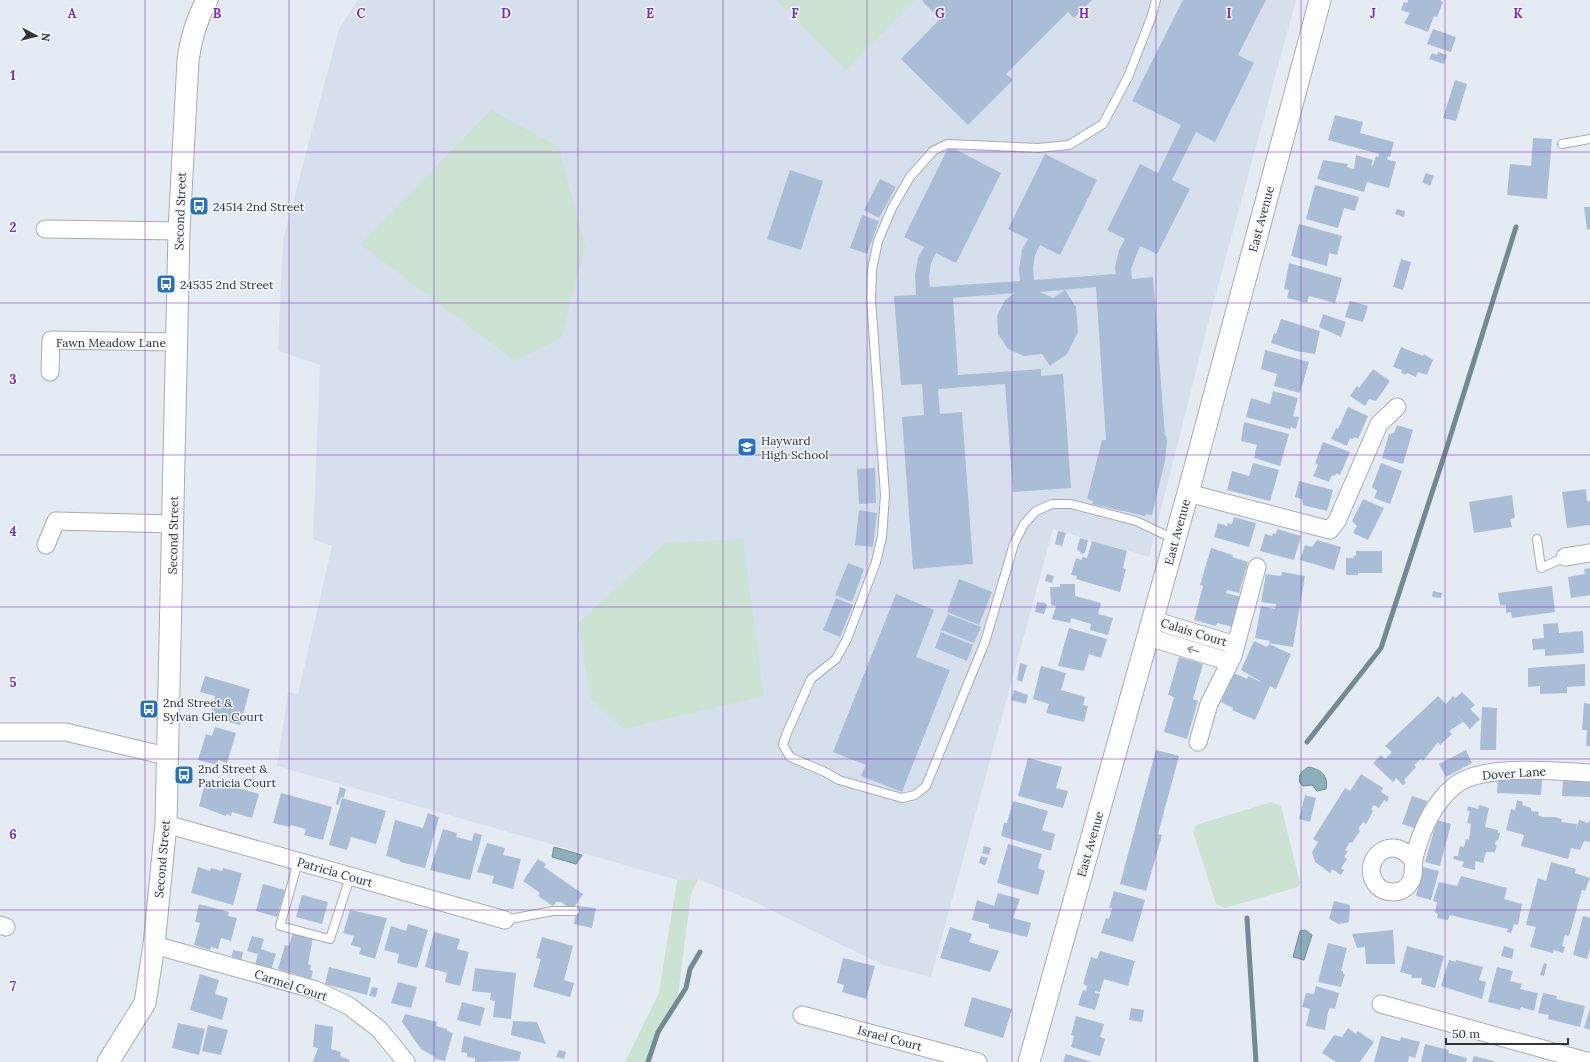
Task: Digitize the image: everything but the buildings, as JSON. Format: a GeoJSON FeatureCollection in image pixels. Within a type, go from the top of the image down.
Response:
{"type":"FeatureCollection","features":[{"type":"Feature","properties":{"kind":"street","name":"Second Street"},"geometry":{"type":"LineString","coordinates":[[108,1062],[145,1003],[154,945],[166,824],[166,756],[174,524],[179,231],[188,60],[191,36],[198,16],[207,0]]}},
{"type":"Feature","properties":{"kind":"street","name":"East Avenue"},"geometry":{"type":"LineString","coordinates":[[1029,1062],[1188,493],[1320,0]]}},
{"type":"Feature","properties":{"kind":"street"},"geometry":{"type":"LineString","coordinates":[[45,229],[179,231]]}},
{"type":"Feature","properties":{"kind":"street","name":"Fawn Meadow Lane"},"geometry":{"type":"LineString","coordinates":[[50,372],[51,340],[176,342]]}},
{"type":"Feature","properties":{"kind":"street"},"geometry":{"type":"LineString","coordinates":[[1188,493],[1330,530],[1337,522],[1379,424],[1397,408]]}},
{"type":"Feature","properties":{"kind":"street"},"geometry":{"type":"LineString","coordinates":[[46,545],[56,521],[174,524]]}},
{"type":"Feature","properties":{"kind":"street"},"geometry":{"type":"LineString","coordinates":[[1565,557],[1590,553]]}},
{"type":"Feature","properties":{"kind":"street","name":"Calais Court"},"geometry":{"type":"LineString","coordinates":[[1198,742],[1209,704],[1230,662],[1257,567]]}},
{"type":"Feature","properties":{"kind":"street","name":"Calais Court"},"geometry":{"type":"LineString","coordinates":[[1151,628],[1235,645]]}},
{"type":"Feature","properties":{"kind":"street","name":"Calais Court"},"geometry":{"type":"LineString","coordinates":[[1151,628],[1230,662]]}},
{"type":"Feature","properties":{"kind":"street"},"geometry":{"type":"LineString","coordinates":[[0,732],[66,732],[166,756]]}},
{"type":"Feature","properties":{"kind":"street","name":"Dover Lane"},"geometry":{"type":"LineString","coordinates":[[1414,860],[1423,831],[1432,811],[1454,786],[1463,780],[1472,776],[1498,772],[1549,770],[1590,773]]}},
{"type":"Feature","properties":{"kind":"street","name":"Patricia Court"},"geometry":{"type":"LineString","coordinates":[[166,824],[505,920]]}},
{"type":"Feature","properties":{"kind":"street","name":"Carmel Court"},"geometry":{"type":"LineString","coordinates":[[154,945],[316,990],[329,996],[349,1006],[379,1029],[406,1062]]}},
{"type":"Feature","properties":{"kind":"street"},"geometry":{"type":"LineString","coordinates":[[1381,1004],[1590,1062]]}},
{"type":"Feature","properties":{"kind":"street","name":"Israel Court"},"geometry":{"type":"LineString","coordinates":[[802,1015],[978,1062]]}},
{"type":"Feature","properties":{"kind":"lane"},"geometry":{"type":"LineString","coordinates":[[1156,0],[1151,18],[1128,77],[1103,124],[1069,145],[1038,148],[946,144],[933,151],[910,177],[892,208],[878,241],[872,270],[884,495],[882,537],[876,562],[847,639],[836,658],[811,679],[786,736],[783,745],[790,758],[826,772],[839,780],[859,786],[902,798],[915,795],[926,786],[985,642],[1014,544],[1024,524],[1036,510],[1052,504],[1071,504],[1136,522],[1175,539]]}},
{"type":"Feature","properties":{"kind":"lane"},"geometry":{"type":"LineString","coordinates":[[1562,144],[1590,139]]}},
{"type":"Feature","properties":{"kind":"lane"},"geometry":{"type":"LineString","coordinates":[[1537,539],[1541,568],[1565,557]]}},
{"type":"Feature","properties":{"kind":"lane"},"geometry":{"type":"LineString","coordinates":[[298,862],[280,926],[330,939],[350,876]]}},
{"type":"Feature","properties":{"kind":"lane"},"geometry":{"type":"LineString","coordinates":[[505,920],[553,911],[575,911]]}},
{"type":"Feature","properties":{"kind":"shaded area","name":"Hayward High School"},"geometry":{"type":"Polygon","coordinates":[[[358,0],[1296,0],[1212,308],[1149,557],[1053,529],[931,977],[883,965],[748,899],[698,879],[677,880],[277,766],[288,692],[298,694],[332,546],[313,539],[320,365],[278,351],[283,240],[339,29],[358,0]]]}},
{"type":"Feature","properties":{"kind":"green space"},"geometry":{"type":"Polygon","coordinates":[[[777,0],[915,0],[846,70],[777,0]]]}},
{"type":"Feature","properties":{"kind":"green space"},"geometry":{"type":"Polygon","coordinates":[[[491,110],[559,147],[585,246],[562,337],[515,361],[360,244],[491,110]]]}},
{"type":"Feature","properties":{"kind":"green space"},"geometry":{"type":"Polygon","coordinates":[[[743,539],[764,696],[623,729],[590,698],[578,623],[665,543],[743,539]]]}},
{"type":"Feature","properties":{"kind":"green space"},"geometry":{"type":"Polygon","coordinates":[[[1271,802],[1281,806],[1300,883],[1298,887],[1225,908],[1216,904],[1193,832],[1196,825],[1271,802]]]}},
{"type":"Feature","properties":{"kind":"green space"},"geometry":{"type":"Polygon","coordinates":[[[698,879],[691,894],[678,995],[648,1062],[625,1062],[659,993],[677,880],[698,879]]]}},
{"type":"Feature","properties":{"kind":"water"},"geometry":{"type":"Polygon","coordinates":[[[1308,767],[1320,771],[1325,776],[1327,784],[1326,789],[1317,791],[1312,785],[1303,786],[1300,783],[1299,777],[1308,767]]]}},
{"type":"Feature","properties":{"kind":"water"},"geometry":{"type":"Polygon","coordinates":[[[554,847],[582,855],[576,864],[552,857],[554,847]]]}},
{"type":"Feature","properties":{"kind":"water"},"geometry":{"type":"Polygon","coordinates":[[[1305,930],[1312,935],[1304,960],[1293,957],[1300,931],[1305,930]]]}},
{"type":"Feature","properties":{"kind":"waterway"},"geometry":{"type":"LineString","coordinates":[[1307,742],[1381,648],[1446,450],[1516,227]]}},
{"type":"Feature","properties":{"kind":"waterway"},"geometry":{"type":"LineString","coordinates":[[1247,918],[1256,1062]]}},
{"type":"Feature","properties":{"kind":"waterway"},"geometry":{"type":"LineString","coordinates":[[648,1062],[658,1032],[686,988],[690,969],[700,952]]}},
{"type":"Feature","properties":{"kind":"place","name":"24514 2nd Street"},"geometry":{"type":"Point","coordinates":[199,206]}},
{"type":"Feature","properties":{"kind":"place","name":"24535 2nd Street"},"geometry":{"type":"Point","coordinates":[166,284]}},
{"type":"Feature","properties":{"kind":"place","name":"Hayward High School"},"geometry":{"type":"Point","coordinates":[747,447]}},
{"type":"Feature","properties":{"kind":"place","name":"2nd Street & Sylvan Glen Court"},"geometry":{"type":"Point","coordinates":[149,709]}},
{"type":"Feature","properties":{"kind":"place","name":"2nd Street & Patricia Court"},"geometry":{"type":"Point","coordinates":[184,775]}}]}
